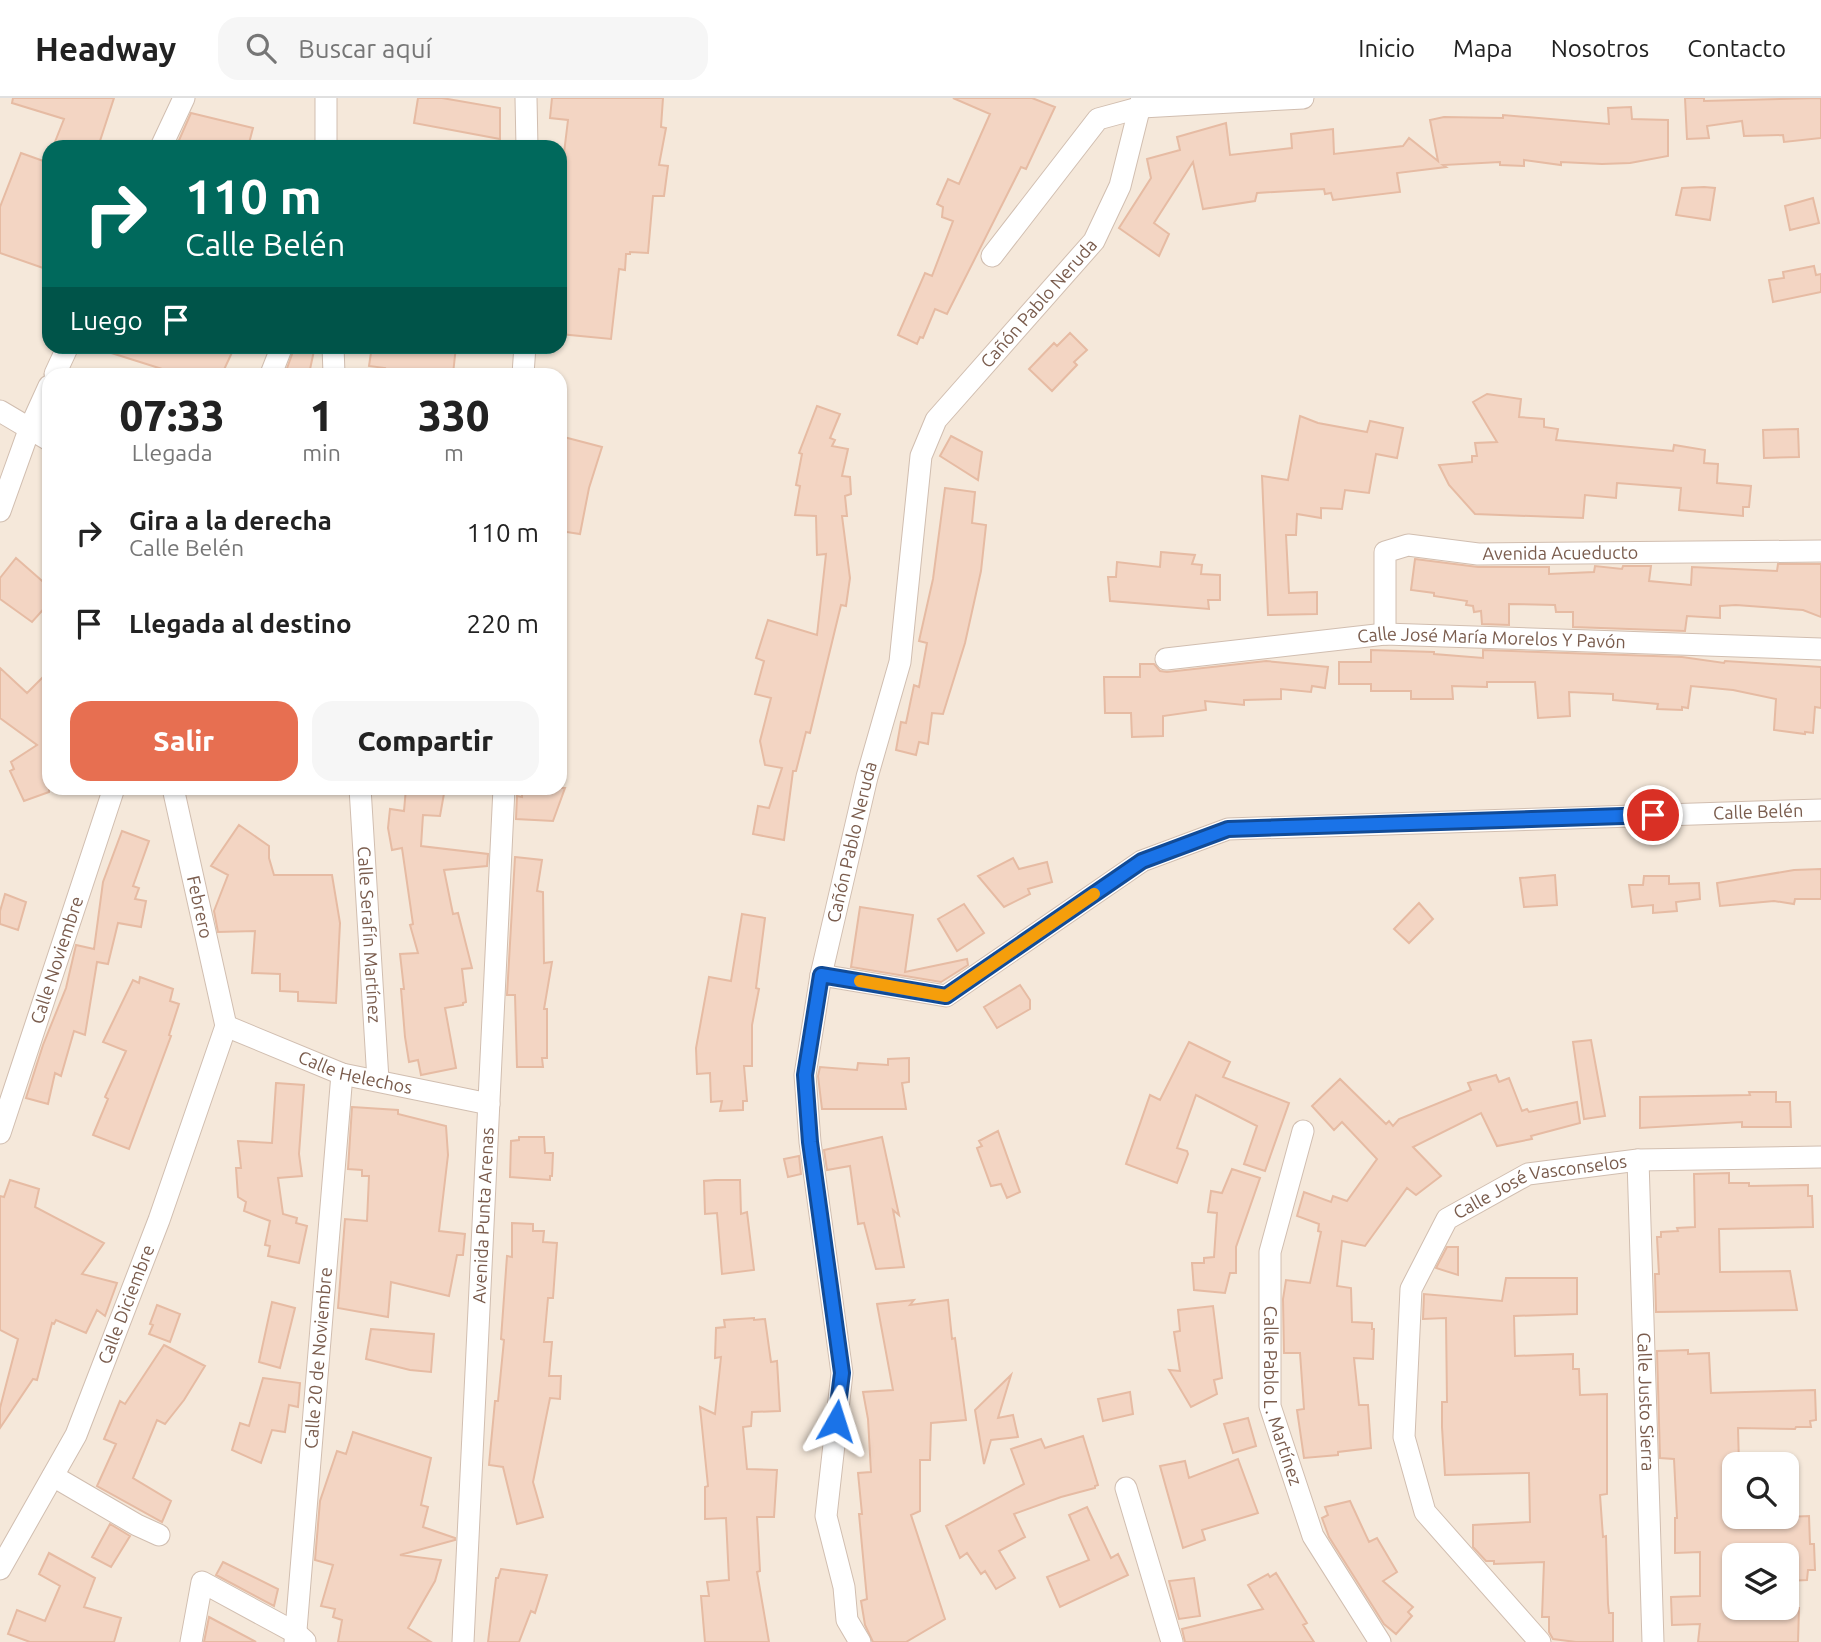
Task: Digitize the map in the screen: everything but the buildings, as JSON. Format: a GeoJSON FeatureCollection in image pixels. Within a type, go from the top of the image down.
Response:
{"type":"FeatureCollection","features":[{"type":"Feature","properties":{"kind":"street"},"geometry":{"type":"LineString","coordinates":[[164,140],[184,98]]}},
{"type":"Feature","properties":{"kind":"street"},"geometry":{"type":"LineString","coordinates":[[326,98],[326,140]]}},
{"type":"Feature","properties":{"kind":"street"},"geometry":{"type":"LineString","coordinates":[[526,98],[527,140]]}},
{"type":"Feature","properties":{"kind":"street"},"geometry":{"type":"LineString","coordinates":[[992,256],[1098,120],[1142,103],[1303,98]]}},
{"type":"Feature","properties":{"kind":"street","name":"Cañón Pablo Neruda"},"geometry":{"type":"LineString","coordinates":[[860,1642],[847,1620],[844,1587],[826,1516],[842,1373],[810,1142],[805,1075],[821,975],[867,777],[900,662],[921,456],[936,420],[1094,241],[1120,186],[1142,103]]}},
{"type":"Feature","properties":{"kind":"street"},"geometry":{"type":"LineString","coordinates":[[0,511],[42,401]]}},
{"type":"Feature","properties":{"kind":"street"},"geometry":{"type":"LineString","coordinates":[[0,411],[42,436]]}},
{"type":"Feature","properties":{"kind":"street","name":"Avenida Acueducto"},"geometry":{"type":"LineString","coordinates":[[1385,634],[1385,552],[1408,545],[1478,554],[1821,551]]}},
{"type":"Feature","properties":{"kind":"street","name":"Calle José María Morelos Y Pavón"},"geometry":{"type":"LineString","coordinates":[[1166,659],[1385,634],[1821,649]]}},
{"type":"Feature","properties":{"kind":"street","name":"Calle Noviembre"},"geometry":{"type":"LineString","coordinates":[[0,1133],[112,795]]}},
{"type":"Feature","properties":{"kind":"street","name":"Febrero"},"geometry":{"type":"LineString","coordinates":[[175,795],[226,1026]]}},
{"type":"Feature","properties":{"kind":"street","name":"Calle Serafín Martínez"},"geometry":{"type":"LineString","coordinates":[[360,795],[378,1080]]}},
{"type":"Feature","properties":{"kind":"street","name":"Avenida Punta Arenas"},"geometry":{"type":"LineString","coordinates":[[463,1642],[504,795]]}},
{"type":"Feature","properties":{"kind":"street","name":"Calle Belén"},"geometry":{"type":"LineString","coordinates":[[821,975],[946,996],[1142,861],[1228,829],[1821,810]]}},
{"type":"Feature","properties":{"kind":"street","name":"Calle Helechos"},"geometry":{"type":"LineString","coordinates":[[226,1026],[342,1074],[489,1104]]}},
{"type":"Feature","properties":{"kind":"street","name":"Calle Diciembre"},"geometry":{"type":"LineString","coordinates":[[0,1569],[76,1436],[154,1233],[226,1026]]}},
{"type":"Feature","properties":{"kind":"street","name":"Calle 20 de Noviembre"},"geometry":{"type":"LineString","coordinates":[[299,1639],[342,1074]]}},
{"type":"Feature","properties":{"kind":"street","name":"Calle Pablo L. Martínez"},"geometry":{"type":"LineString","coordinates":[[1303,1131],[1270,1252],[1270,1406],[1313,1536],[1380,1642]]}},
{"type":"Feature","properties":{"kind":"street","name":"Calle José Vasconselos"},"geometry":{"type":"LineString","coordinates":[[1540,1642],[1425,1512],[1404,1437],[1411,1289],[1447,1219],[1528,1174],[1637,1160],[1821,1157]]}},
{"type":"Feature","properties":{"kind":"street","name":"Calle Justo Sierra"},"geometry":{"type":"LineString","coordinates":[[1637,1160],[1653,1642]]}},
{"type":"Feature","properties":{"kind":"street"},"geometry":{"type":"LineString","coordinates":[[53,1476],[159,1535]]}},
{"type":"Feature","properties":{"kind":"street"},"geometry":{"type":"LineString","coordinates":[[1126,1488],[1172,1642]]}},
{"type":"Feature","properties":{"kind":"street"},"geometry":{"type":"LineString","coordinates":[[191,1642],[202,1582],[299,1639]]}},
{"type":"Feature","properties":{"kind":"shaded area"},"geometry":{"type":"Polygon","coordinates":[[[0,98],[1821,98],[1821,1642],[0,1642],[0,98]]]}},
{"type":"Feature","properties":{"kind":"slow traffic"},"geometry":{"type":"LineString","coordinates":[[860,981],[946,996],[1094,894]]}},
{"type":"Feature","properties":{"kind":"route"},"geometry":{"type":"LineString","coordinates":[[836,1421],[842,1373],[810,1142],[805,1075],[821,975],[946,996],[1142,861],[1228,829],[1653,815]]}}]}
